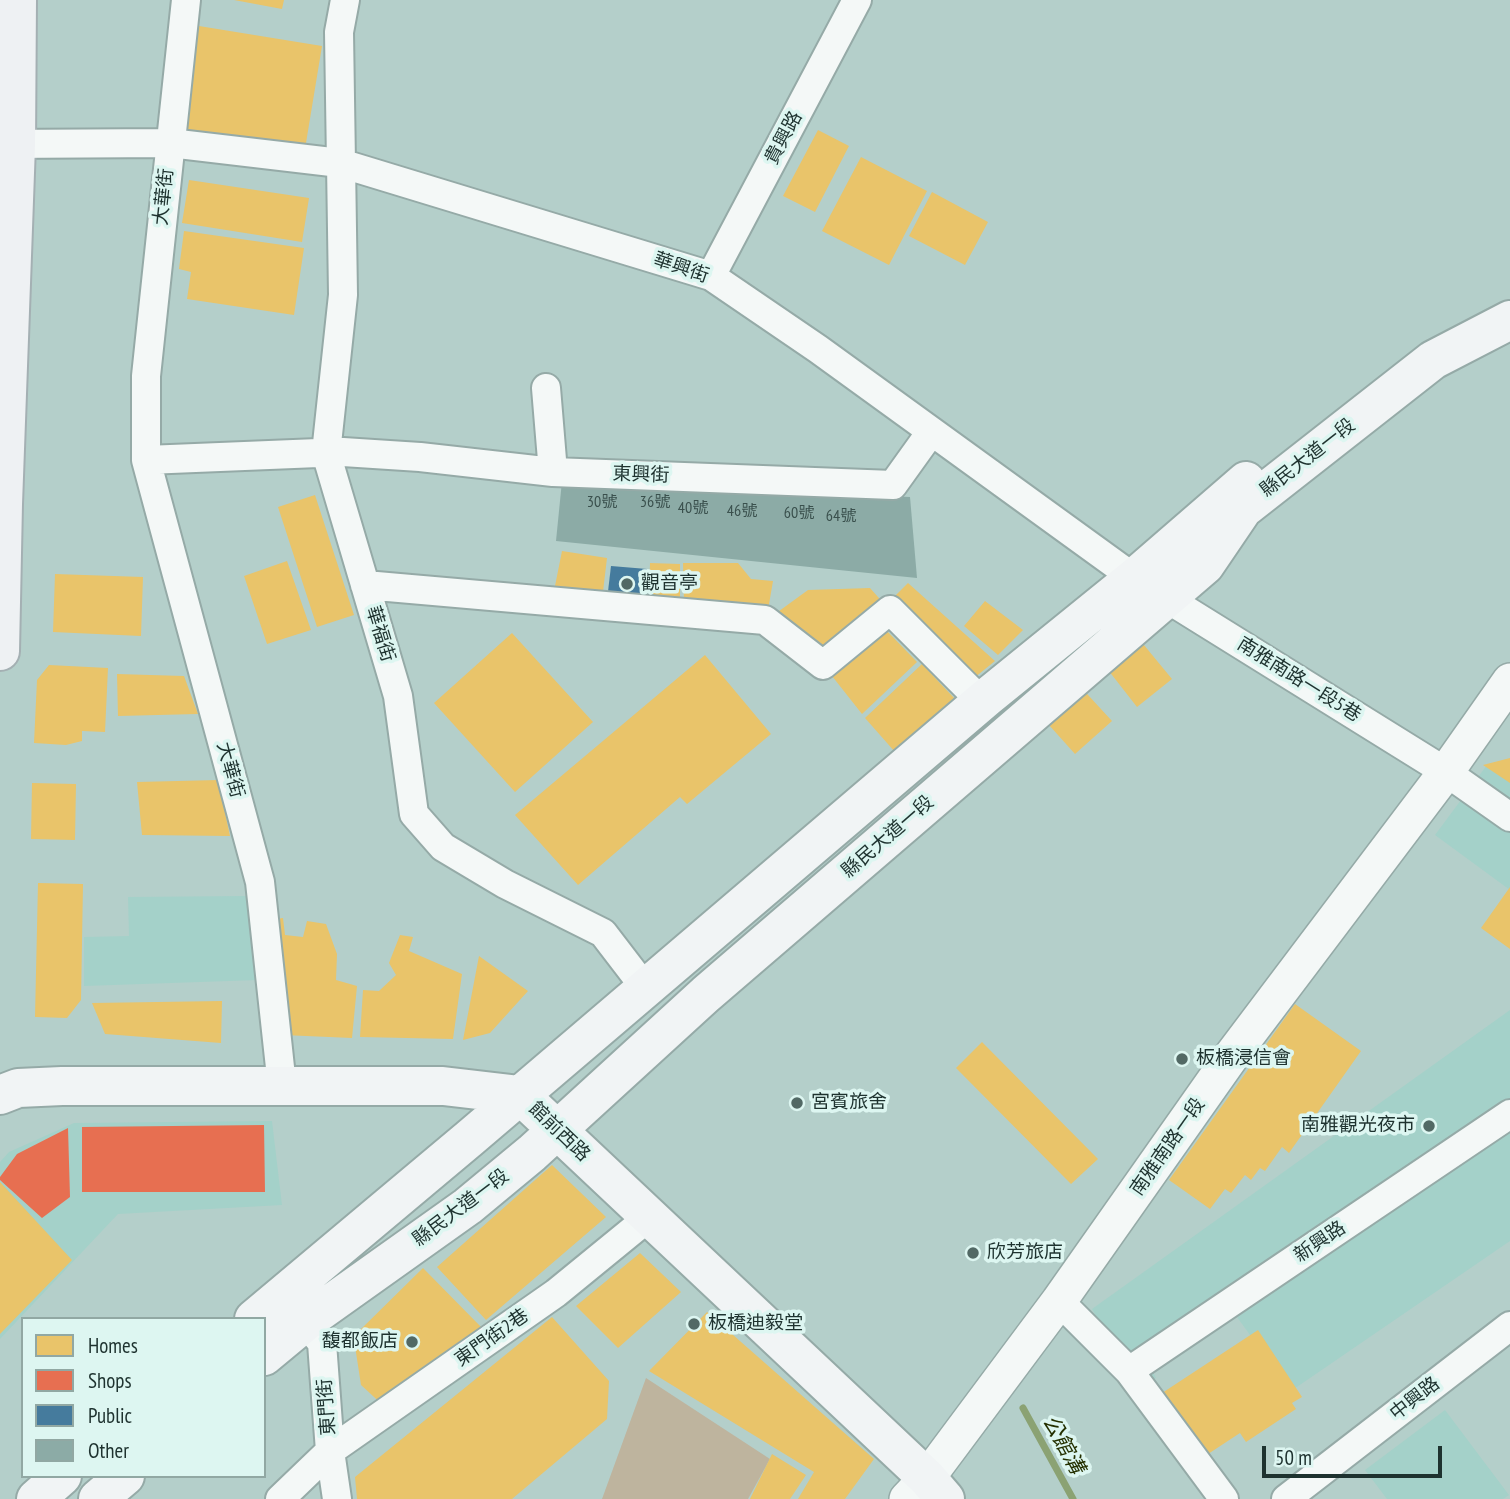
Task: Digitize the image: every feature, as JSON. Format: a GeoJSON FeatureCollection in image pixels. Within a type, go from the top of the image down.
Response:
{"type":"FeatureCollection","features":[{"type":"Feature","properties":{"kind":"main road"},"geometry":{"type":"LineString","coordinates":[[0,651],[8,145],[17,0]]}},
{"type":"Feature","properties":{"kind":"main road","name":"縣民大道一段"},"geometry":{"type":"LineString","coordinates":[[266,1354],[304,1322],[468,1206],[557,1129],[1151,588],[1330,410],[1452,325],[1510,295]]}},
{"type":"Feature","properties":{"kind":"main road","name":"縣民大道一段"},"geometry":{"type":"LineString","coordinates":[[256,1317],[986,698],[1151,588],[1205,565],[1243,509],[1433,360],[1510,320]]}},
{"type":"Feature","properties":{"kind":"main road","name":"館前西路"},"geometry":{"type":"LineString","coordinates":[[0,1095],[18,1088],[62,1086],[443,1087],[520,1095],[649,1217],[926,1492]]}},
{"type":"Feature","properties":{"kind":"main road"},"geometry":{"type":"LineString","coordinates":[[36,1499],[60,1478]]}},
{"type":"Feature","properties":{"kind":"main road"},"geometry":{"type":"LineString","coordinates":[[98,1499],[123,1478]]}},
{"type":"Feature","properties":{"kind":"street","name":"大華街"},"geometry":{"type":"LineString","coordinates":[[187,0],[146,376],[146,460],[260,882],[282,1086]]}},
{"type":"Feature","properties":{"kind":"street","name":"華福街"},"geometry":{"type":"LineString","coordinates":[[345,0],[339,32],[342,295],[326,453],[398,696],[414,814],[443,847],[505,884],[603,933],[636,976],[649,986]]}},
{"type":"Feature","properties":{"kind":"street","name":"貴興路"},"geometry":{"type":"LineString","coordinates":[[711,276],[857,0]]}},
{"type":"Feature","properties":{"kind":"street","name":"大華街"},"geometry":{"type":"LineString","coordinates":[[8,145],[170,143]]}},
{"type":"Feature","properties":{"kind":"street","name":"華興街"},"geometry":{"type":"LineString","coordinates":[[170,143],[340,163],[711,276],[818,349],[1151,588]]}},
{"type":"Feature","properties":{"kind":"street"},"geometry":{"type":"LineString","coordinates":[[546,388],[553,472]]}},
{"type":"Feature","properties":{"kind":"street","name":"東興街"},"geometry":{"type":"LineString","coordinates":[[326,453],[420,457],[553,472],[893,485],[931,432]]}},
{"type":"Feature","properties":{"kind":"street"},"geometry":{"type":"LineString","coordinates":[[146,460],[326,453]]}},
{"type":"Feature","properties":{"kind":"street"},"geometry":{"type":"LineString","coordinates":[[365,584],[765,620],[823,665],[890,610],[970,690],[986,698]]}},
{"type":"Feature","properties":{"kind":"street","name":"南雅南路一段5巷"},"geometry":{"type":"LineString","coordinates":[[1151,588],[1446,772],[1510,817]]}},
{"type":"Feature","properties":{"kind":"street","name":"南雅南路一段"},"geometry":{"type":"LineString","coordinates":[[926,1492],[999,1382],[1233,1054],[1446,772],[1510,681]]}},
{"type":"Feature","properties":{"kind":"street","name":"新興路"},"geometry":{"type":"LineString","coordinates":[[1129,1371],[1510,1114]]}},
{"type":"Feature","properties":{"kind":"street","name":"東門街2巷"},"geometry":{"type":"LineString","coordinates":[[280,1499],[330,1451],[556,1293],[649,1217]]}},
{"type":"Feature","properties":{"kind":"street"},"geometry":{"type":"LineString","coordinates":[[1059,1301],[1129,1371],[1224,1499]]}},
{"type":"Feature","properties":{"kind":"street","name":"東門街"},"geometry":{"type":"LineString","coordinates":[[304,1322],[322,1343],[330,1451],[337,1499]]}},
{"type":"Feature","properties":{"kind":"street","name":"中興路"},"geometry":{"type":"LineString","coordinates":[[1286,1499],[1510,1326]]}},
{"type":"Feature","properties":{"kind":"shaded area"},"geometry":{"type":"Polygon","coordinates":[[[1487,765],[1510,782],[1510,890],[1435,835],[1487,765]]]}},
{"type":"Feature","properties":{"kind":"shaded area"},"geometry":{"type":"Polygon","coordinates":[[[248,896],[258,980],[84,986],[84,937],[129,936],[128,897],[248,896]]]}},
{"type":"Feature","properties":{"kind":"shaded area","name":"南雅觀光夜市"},"geometry":{"type":"Polygon","coordinates":[[[1510,1010],[1510,1241],[1291,1391],[1234,1313],[1151,1368],[1156,1378],[1137,1388],[1092,1309],[1510,1010]]]}},
{"type":"Feature","properties":{"kind":"shaded area"},"geometry":{"type":"Polygon","coordinates":[[[272,1121],[282,1205],[118,1214],[0,1339],[0,1162],[9,1152],[74,1123],[272,1121]]]}},
{"type":"Feature","properties":{"kind":"shaded area"},"geometry":{"type":"Polygon","coordinates":[[[646,1378],[770,1459],[748,1499],[602,1499],[646,1378]]]}},
{"type":"Feature","properties":{"kind":"shaded area"},"geometry":{"type":"Polygon","coordinates":[[[1445,1410],[1509,1495],[1503,1499],[1387,1499],[1365,1470],[1445,1410]]]}},
{"type":"Feature","properties":{"kind":"building: Homes"},"geometry":{"type":"Polygon","coordinates":[[[234,0],[284,0],[282,9],[234,0]]]}},
{"type":"Feature","properties":{"kind":"building: Homes"},"geometry":{"type":"Polygon","coordinates":[[[199,26],[322,46],[305,149],[182,129],[199,26]]]}},
{"type":"Feature","properties":{"kind":"building: Homes"},"geometry":{"type":"Polygon","coordinates":[[[818,130],[849,146],[815,212],[783,196],[818,130]]]}},
{"type":"Feature","properties":{"kind":"building: Homes"},"geometry":{"type":"Polygon","coordinates":[[[861,157],[927,191],[889,265],[822,231],[861,157]]]}},
{"type":"Feature","properties":{"kind":"building: Homes"},"geometry":{"type":"Polygon","coordinates":[[[189,180],[309,198],[302,242],[182,223],[189,180]]]}},
{"type":"Feature","properties":{"kind":"building: Homes"},"geometry":{"type":"Polygon","coordinates":[[[932,192],[988,222],[965,265],[909,236],[932,192]]]}},
{"type":"Feature","properties":{"kind":"building: Homes"},"geometry":{"type":"Polygon","coordinates":[[[184,231],[304,248],[294,315],[187,299],[191,272],[179,269],[184,231]]]}},
{"type":"Feature","properties":{"kind":"building: Homes"},"geometry":{"type":"Polygon","coordinates":[[[315,495],[354,615],[317,627],[278,507],[315,495]]]}},
{"type":"Feature","properties":{"kind":"building: Homes"},"geometry":{"type":"Polygon","coordinates":[[[562,551],[607,558],[602,600],[553,596],[562,551]]]}},
{"type":"Feature","properties":{"kind":"building: Homes"},"geometry":{"type":"Polygon","coordinates":[[[287,561],[311,630],[267,644],[244,576],[287,561]]]}},
{"type":"Feature","properties":{"kind":"building: Homes"},"geometry":{"type":"Polygon","coordinates":[[[650,563],[680,564],[680,604],[649,601],[650,563]]]}},
{"type":"Feature","properties":{"kind":"building: Homes"},"geometry":{"type":"Polygon","coordinates":[[[683,563],[738,563],[751,579],[773,581],[768,610],[684,603],[683,563]]]}},
{"type":"Feature","properties":{"kind":"building: Homes"},"geometry":{"type":"Polygon","coordinates":[[[55,574],[143,577],[141,636],[53,632],[55,574]]]}},
{"type":"Feature","properties":{"kind":"building: Homes"},"geometry":{"type":"Polygon","coordinates":[[[908,583],[995,661],[974,678],[891,600],[908,583]]]}},
{"type":"Feature","properties":{"kind":"building: Homes"},"geometry":{"type":"Polygon","coordinates":[[[870,588],[886,606],[823,657],[775,614],[808,590],[870,588]]]}},
{"type":"Feature","properties":{"kind":"building: Homes"},"geometry":{"type":"Polygon","coordinates":[[[985,601],[1023,630],[998,655],[964,626],[985,601]]]}},
{"type":"Feature","properties":{"kind":"building: Homes"},"geometry":{"type":"Polygon","coordinates":[[[886,630],[917,662],[862,714],[832,676],[886,630]]]}},
{"type":"Feature","properties":{"kind":"building: Homes"},"geometry":{"type":"Polygon","coordinates":[[[512,633],[593,722],[515,792],[434,703],[512,633]]]}},
{"type":"Feature","properties":{"kind":"building: Homes"},"geometry":{"type":"Polygon","coordinates":[[[1139,639],[1172,679],[1137,707],[1105,666],[1139,639]]]}},
{"type":"Feature","properties":{"kind":"building: Homes"},"geometry":{"type":"Polygon","coordinates":[[[705,655],[771,734],[687,804],[680,797],[578,885],[515,815],[705,655]]]}},
{"type":"Feature","properties":{"kind":"building: Homes"},"geometry":{"type":"Polygon","coordinates":[[[922,664],[955,699],[895,752],[865,718],[922,664]]]}},
{"type":"Feature","properties":{"kind":"building: Homes"},"geometry":{"type":"Polygon","coordinates":[[[49,665],[108,668],[105,732],[82,731],[82,741],[66,745],[34,743],[37,680],[49,665]]]}},
{"type":"Feature","properties":{"kind":"building: Homes"},"geometry":{"type":"Polygon","coordinates":[[[117,674],[184,676],[198,714],[118,716],[117,674]]]}},
{"type":"Feature","properties":{"kind":"building: Homes"},"geometry":{"type":"Polygon","coordinates":[[[1077,683],[1112,721],[1075,754],[1040,715],[1077,683]]]}},
{"type":"Feature","properties":{"kind":"building: Homes"},"geometry":{"type":"Polygon","coordinates":[[[1510,758],[1510,783],[1483,765],[1510,758]]]}},
{"type":"Feature","properties":{"kind":"building: Homes"},"geometry":{"type":"Polygon","coordinates":[[[218,780],[230,836],[142,835],[137,782],[218,780]]]}},
{"type":"Feature","properties":{"kind":"building: Homes"},"geometry":{"type":"Polygon","coordinates":[[[32,783],[76,784],[75,840],[31,839],[32,783]]]}},
{"type":"Feature","properties":{"kind":"building: Homes"},"geometry":{"type":"Polygon","coordinates":[[[38,883],[83,884],[81,1000],[67,1018],[35,1017],[38,883]]]}},
{"type":"Feature","properties":{"kind":"building: Homes"},"geometry":{"type":"Polygon","coordinates":[[[1510,887],[1510,949],[1481,928],[1510,887]]]}},
{"type":"Feature","properties":{"kind":"building: Homes"},"geometry":{"type":"Polygon","coordinates":[[[283,918],[285,935],[303,937],[307,921],[326,924],[337,954],[336,980],[357,986],[352,1038],[283,1035],[269,920],[283,918]]]}},
{"type":"Feature","properties":{"kind":"building: Homes"},"geometry":{"type":"Polygon","coordinates":[[[400,935],[413,937],[409,951],[462,974],[453,1039],[360,1037],[363,990],[379,991],[396,975],[389,963],[400,935]]]}},
{"type":"Feature","properties":{"kind":"building: Homes"},"geometry":{"type":"Polygon","coordinates":[[[479,956],[528,991],[490,1033],[463,1040],[479,956]]]}},
{"type":"Feature","properties":{"kind":"building: Homes"},"geometry":{"type":"Polygon","coordinates":[[[222,1001],[221,1043],[105,1034],[92,1003],[222,1001]]]}},
{"type":"Feature","properties":{"kind":"building: Homes"},"geometry":{"type":"Polygon","coordinates":[[[1295,1004],[1361,1051],[1289,1153],[1282,1147],[1265,1171],[1260,1168],[1251,1180],[1245,1175],[1231,1193],[1225,1189],[1210,1209],[1169,1180],[1295,1004]]]}},
{"type":"Feature","properties":{"kind":"building: Homes"},"geometry":{"type":"Polygon","coordinates":[[[982,1042],[1098,1159],[1071,1184],[956,1068],[982,1042]]]}},
{"type":"Feature","properties":{"kind":"building: Homes"},"geometry":{"type":"Polygon","coordinates":[[[552,1165],[606,1217],[486,1320],[437,1267],[552,1165]]]}},
{"type":"Feature","properties":{"kind":"building: Homes"},"geometry":{"type":"Polygon","coordinates":[[[0,1182],[72,1260],[0,1334],[0,1182]]]}},
{"type":"Feature","properties":{"kind":"building: Homes"},"geometry":{"type":"Polygon","coordinates":[[[640,1253],[681,1292],[618,1348],[576,1306],[640,1253]]]}},
{"type":"Feature","properties":{"kind":"building: Homes","name":"馥都飯店"},"geometry":{"type":"Polygon","coordinates":[[[423,1268],[483,1329],[386,1408],[361,1385],[356,1337],[423,1268]]]}},
{"type":"Feature","properties":{"kind":"building: Homes"},"geometry":{"type":"Polygon","coordinates":[[[707,1312],[874,1459],[845,1499],[798,1499],[814,1472],[649,1371],[707,1312]]]}},
{"type":"Feature","properties":{"kind":"building: Homes"},"geometry":{"type":"Polygon","coordinates":[[[552,1317],[609,1381],[607,1419],[512,1499],[357,1499],[355,1477],[552,1317]]]}},
{"type":"Feature","properties":{"kind":"building: Homes"},"geometry":{"type":"Polygon","coordinates":[[[1258,1330],[1302,1397],[1292,1403],[1296,1409],[1246,1442],[1240,1433],[1205,1456],[1156,1397],[1258,1330]]]}},
{"type":"Feature","properties":{"kind":"building: Homes"},"geometry":{"type":"Polygon","coordinates":[[[772,1454],[806,1475],[790,1499],[750,1499],[772,1454]]]}},
{"type":"Feature","properties":{"kind":"building: Shops"},"geometry":{"type":"Polygon","coordinates":[[[264,1125],[265,1192],[82,1192],[82,1127],[264,1125]]]}},
{"type":"Feature","properties":{"kind":"building: Shops"},"geometry":{"type":"Polygon","coordinates":[[[68,1128],[70,1197],[42,1218],[0,1180],[0,1177],[17,1154],[68,1128]]]}},
{"type":"Feature","properties":{"kind":"building: Public","name":"觀音亭"},"geometry":{"type":"Polygon","coordinates":[[[611,566],[647,569],[644,604],[607,600],[611,566]]]}},
{"type":"Feature","properties":{"kind":"building: Other"},"geometry":{"type":"Polygon","coordinates":[[[562,481],[910,497],[917,578],[556,541],[562,481]]]}},
{"type":"Feature","properties":{"kind":"waterway","name":"公館溝"},"geometry":{"type":"LineString","coordinates":[[1023,1408],[1073,1499]]}},
{"type":"Feature","properties":{"kind":"place","name":"觀音亭"},"geometry":{"type":"Point","coordinates":[627,584]}},
{"type":"Feature","properties":{"kind":"place","name":"板橋浸信會"},"geometry":{"type":"Point","coordinates":[1182,1059]}},
{"type":"Feature","properties":{"kind":"place","name":"宮賓旅舍"},"geometry":{"type":"Point","coordinates":[797,1103]}},
{"type":"Feature","properties":{"kind":"place","name":"南雅觀光夜市"},"geometry":{"type":"Point","coordinates":[1429,1126]}},
{"type":"Feature","properties":{"kind":"place","name":"欣芳旅店"},"geometry":{"type":"Point","coordinates":[973,1253]}},
{"type":"Feature","properties":{"kind":"place","name":"板橋迪毅堂"},"geometry":{"type":"Point","coordinates":[694,1324]}},
{"type":"Feature","properties":{"kind":"place","name":"馥都飯店"},"geometry":{"type":"Point","coordinates":[412,1342]}}]}
